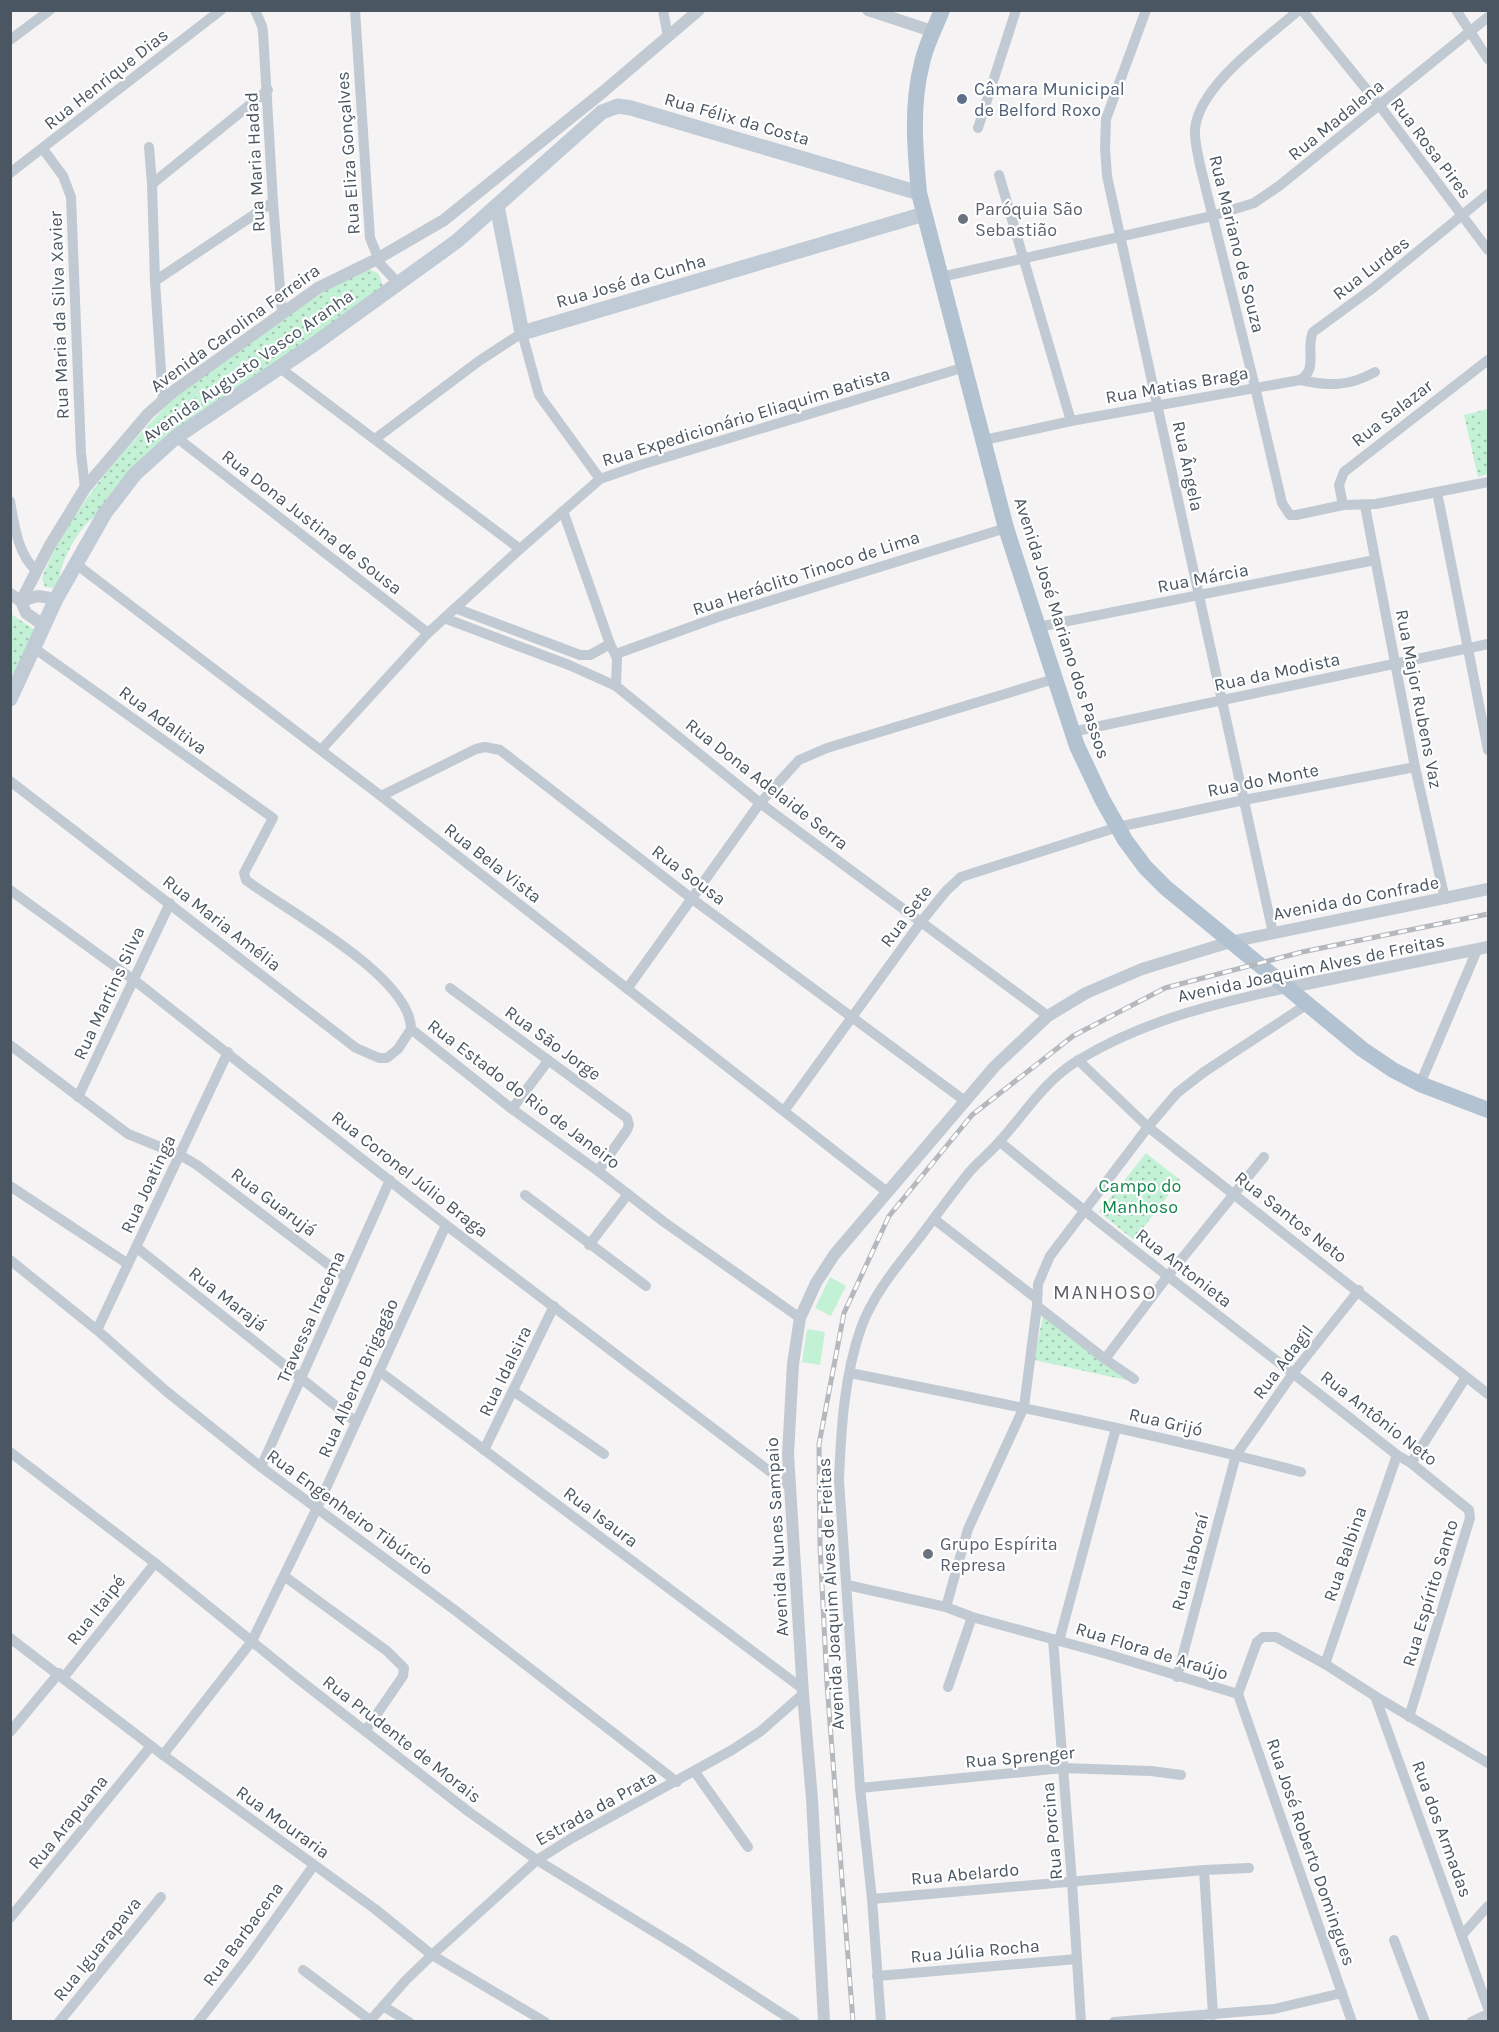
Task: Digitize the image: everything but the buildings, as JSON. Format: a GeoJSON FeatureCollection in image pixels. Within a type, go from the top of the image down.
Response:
{"type":"FeatureCollection","features":[{"type":"Feature","properties":{"kind":"main road","name":"Avenida José Mariano dos Passos"},"geometry":{"type":"LineString","coordinates":[[942,10],[922,61],[915,104],[919,193],[1006,528],[1054,679],[1088,772],[1136,855],[1156,878],[1230,942],[1377,1060],[1420,1084],[1488,1110]]}},
{"type":"Feature","properties":{"kind":"main road","name":"Rua Félix da Costa"},"geometry":{"type":"LineString","coordinates":[[557,152],[602,112],[618,106],[919,193]]}},
{"type":"Feature","properties":{"kind":"main road","name":"Avenida Augusto Vasco Aranha"},"geometry":{"type":"LineString","coordinates":[[10,699],[56,599],[76,564],[121,489],[153,456],[176,437],[280,368],[399,284],[456,241],[557,152]]}},
{"type":"Feature","properties":{"kind":"main road"},"geometry":{"type":"LineString","coordinates":[[497,206],[522,333]]}},
{"type":"Feature","properties":{"kind":"main road","name":"Rua José da Cunha"},"geometry":{"type":"LineString","coordinates":[[522,333],[924,214]]}},
{"type":"Feature","properties":{"kind":"street"},"geometry":{"type":"LineString","coordinates":[[10,40],[50,10]]}},
{"type":"Feature","properties":{"kind":"street","name":"Rua Henrique Dias"},"geometry":{"type":"LineString","coordinates":[[10,173],[221,10]]}},
{"type":"Feature","properties":{"kind":"street","name":"Rua Maria Hadad"},"geometry":{"type":"LineString","coordinates":[[255,10],[262,26],[268,90],[273,202],[282,313]]}},
{"type":"Feature","properties":{"kind":"street","name":"Rua Eliza Gonçalves"},"geometry":{"type":"LineString","coordinates":[[355,10],[370,238],[381,266],[399,284]]}},
{"type":"Feature","properties":{"kind":"street"},"geometry":{"type":"LineString","coordinates":[[663,10],[668,37]]}},
{"type":"Feature","properties":{"kind":"street","name":"Avenida Carolina Ferreira"},"geometry":{"type":"LineString","coordinates":[[16,598],[37,571],[85,488],[163,401],[318,288],[377,259],[444,220],[699,10]]}},
{"type":"Feature","properties":{"kind":"street"},"geometry":{"type":"LineString","coordinates":[[868,10],[932,31]]}},
{"type":"Feature","properties":{"kind":"street"},"geometry":{"type":"LineString","coordinates":[[978,128],[1016,10]]}},
{"type":"Feature","properties":{"kind":"street","name":"Rua Ângela"},"geometry":{"type":"LineString","coordinates":[[1146,10],[1108,111],[1105,129],[1107,176],[1273,933]]}},
{"type":"Feature","properties":{"kind":"street","name":"Rua Rosa Pires"},"geometry":{"type":"LineString","coordinates":[[1300,10],[1380,106],[1488,250]]}},
{"type":"Feature","properties":{"kind":"street","name":"Rua Mariano de Souza"},"geometry":{"type":"LineString","coordinates":[[1300,10],[1226,74],[1204,102],[1194,131],[1212,216],[1256,387],[1282,504],[1290,515],[1343,505]]}},
{"type":"Feature","properties":{"kind":"street"},"geometry":{"type":"LineString","coordinates":[[1456,10],[1488,59]]}},
{"type":"Feature","properties":{"kind":"street","name":"Rua Madalena"},"geometry":{"type":"LineString","coordinates":[[941,277],[1245,207],[1268,195],[1488,17]]}},
{"type":"Feature","properties":{"kind":"street"},"geometry":{"type":"LineString","coordinates":[[152,184],[268,90]]}},
{"type":"Feature","properties":{"kind":"street"},"geometry":{"type":"LineString","coordinates":[[540,141],[549,144],[557,152]]}},
{"type":"Feature","properties":{"kind":"street"},"geometry":{"type":"LineString","coordinates":[[149,147],[163,401]]}},
{"type":"Feature","properties":{"kind":"street","name":"Rua Maria da Silva Xavier"},"geometry":{"type":"LineString","coordinates":[[43,149],[63,176],[72,197],[81,453],[85,488]]}},
{"type":"Feature","properties":{"kind":"street"},"geometry":{"type":"LineString","coordinates":[[999,175],[1071,421]]}},
{"type":"Feature","properties":{"kind":"street","name":"Rua Lurdes"},"geometry":{"type":"LineString","coordinates":[[1300,380],[1309,373],[1310,344],[1313,332],[1373,288],[1488,194]]}},
{"type":"Feature","properties":{"kind":"street"},"geometry":{"type":"LineString","coordinates":[[155,281],[273,202]]}},
{"type":"Feature","properties":{"kind":"street"},"geometry":{"type":"LineString","coordinates":[[522,333],[539,395],[600,479]]}},
{"type":"Feature","properties":{"kind":"street","name":"Rua José da Cunha"},"geometry":{"type":"LineString","coordinates":[[375,439],[479,361],[522,333]]}},
{"type":"Feature","properties":{"kind":"street","name":"Rua Salazar"},"geometry":{"type":"LineString","coordinates":[[1343,505],[1339,484],[1344,472],[1488,360]]}},
{"type":"Feature","properties":{"kind":"street","name":"Rua Expedicionário Eliaquim Batista"},"geometry":{"type":"LineString","coordinates":[[321,750],[428,633],[600,479],[965,367]]}},
{"type":"Feature","properties":{"kind":"street"},"geometry":{"type":"LineString","coordinates":[[280,368],[520,549]]}},
{"type":"Feature","properties":{"kind":"street","name":"Rua Matias Braga"},"geometry":{"type":"LineString","coordinates":[[984,440],[1071,421],[1300,380],[1321,384],[1346,384],[1375,372]]}},
{"type":"Feature","properties":{"kind":"street","name":"Rua Dona Justina de Sousa"},"geometry":{"type":"LineString","coordinates":[[176,437],[428,633]]}},
{"type":"Feature","properties":{"kind":"street"},"geometry":{"type":"LineString","coordinates":[[1343,505],[1365,506],[1488,482]]}},
{"type":"Feature","properties":{"kind":"street"},"geometry":{"type":"LineString","coordinates":[[1437,492],[1488,750]]}},
{"type":"Feature","properties":{"kind":"street"},"geometry":{"type":"LineString","coordinates":[[10,501],[28,563],[37,571]]}},
{"type":"Feature","properties":{"kind":"street","name":"Rua Major Rubens Vaz"},"geometry":{"type":"LineString","coordinates":[[1365,506],[1414,766],[1445,898]]}},
{"type":"Feature","properties":{"kind":"street"},"geometry":{"type":"LineString","coordinates":[[444,618],[569,665],[616,686],[613,649],[563,511]]}},
{"type":"Feature","properties":{"kind":"street","name":"Rua Heráclito Tinoco de Lima"},"geometry":{"type":"LineString","coordinates":[[613,649],[1006,528]]}},
{"type":"Feature","properties":{"kind":"street","name":"Rua Márcia"},"geometry":{"type":"LineString","coordinates":[[1038,627],[1375,560]]}},
{"type":"Feature","properties":{"kind":"street","name":"Rua Bela Vista"},"geometry":{"type":"LineString","coordinates":[[76,564],[381,796],[887,1192]]}},
{"type":"Feature","properties":{"kind":"street"},"geometry":{"type":"LineString","coordinates":[[44,625],[26,614],[16,598],[38,596],[56,599]]}},
{"type":"Feature","properties":{"kind":"street"},"geometry":{"type":"LineString","coordinates":[[455,608],[580,656],[613,649]]}},
{"type":"Feature","properties":{"kind":"street","name":"Rua da Modista"},"geometry":{"type":"LineString","coordinates":[[1072,732],[1488,644]]}},
{"type":"Feature","properties":{"kind":"street","name":"Rua Adaltiva"},"geometry":{"type":"LineString","coordinates":[[34,648],[273,818]]}},
{"type":"Feature","properties":{"kind":"street"},"geometry":{"type":"LineString","coordinates":[[627,989],[760,803],[799,760],[813,753],[1054,679]]}},
{"type":"Feature","properties":{"kind":"street","name":"Rua Dona Adelaide Serra"},"geometry":{"type":"LineString","coordinates":[[616,686],[760,803],[1048,1016]]}},
{"type":"Feature","properties":{"kind":"street","name":"Rua Sousa"},"geometry":{"type":"LineString","coordinates":[[381,796],[476,749],[493,747],[505,753],[691,898],[965,1101]]}},
{"type":"Feature","properties":{"kind":"street","name":"Rua do Monte"},"geometry":{"type":"LineString","coordinates":[[1118,827],[1414,766]]}},
{"type":"Feature","properties":{"kind":"street","name":"Rua Maria Amélia"},"geometry":{"type":"LineString","coordinates":[[10,781],[356,1048],[379,1058],[387,1058],[398,1049],[411,1029]]}},
{"type":"Feature","properties":{"kind":"street","name":"Rua Estado do Rio de Janeiro"},"geometry":{"type":"LineString","coordinates":[[273,818],[244,873],[246,880],[330,935],[362,962],[397,993],[408,1012],[411,1029],[512,1109],[664,1222],[800,1318]]}},
{"type":"Feature","properties":{"kind":"street","name":"Rua Sete"},"geometry":{"type":"LineString","coordinates":[[784,1111],[921,922],[951,885],[966,874],[1118,827]]}},
{"type":"Feature","properties":{"kind":"street","name":"Avenida do Confrade"},"geometry":{"type":"LineString","coordinates":[[1230,942],[1488,889]]}},
{"type":"Feature","properties":{"kind":"street","name":"Rua Coronel Júlio Braga"},"geometry":{"type":"LineString","coordinates":[[10,890],[134,980],[446,1225],[789,1486]]}},
{"type":"Feature","properties":{"kind":"street","name":"Rua Martins Silva"},"geometry":{"type":"LineString","coordinates":[[78,1097],[170,903]]}},
{"type":"Feature","properties":{"kind":"street","name":"Avenida Nunes Sampaio"},"geometry":{"type":"LineString","coordinates":[[824,2022],[813,1810],[789,1486],[788,1454],[793,1364],[800,1318],[816,1283],[834,1255],[995,1066],[1048,1016],[1086,993],[1122,976],[1230,942]]}},
{"type":"Feature","properties":{"kind":"street"},"geometry":{"type":"LineString","coordinates":[[1420,1084],[1483,949]]}},
{"type":"Feature","properties":{"kind":"street","name":"Avenida Joaquim Alves de Freitas"},"geometry":{"type":"LineString","coordinates":[[881,2022],[861,1788],[839,1480],[840,1444],[850,1373],[856,1344],[867,1314],[888,1281],[968,1173],[1000,1142],[1047,1084],[1078,1060],[1127,1035],[1181,1014],[1218,1003],[1483,949]]}},
{"type":"Feature","properties":{"kind":"street","name":"Rua São Jorge"},"geometry":{"type":"LineString","coordinates":[[450,988],[623,1114],[628,1122],[627,1130],[598,1171]]}},
{"type":"Feature","properties":{"kind":"street"},"geometry":{"type":"LineString","coordinates":[[946,1607],[971,1522],[1024,1407],[1040,1275],[1050,1256],[1163,1107],[1191,1081],[1306,1005]]}},
{"type":"Feature","properties":{"kind":"street","name":"Rua Guarujá"},"geometry":{"type":"LineString","coordinates":[[10,1045],[128,1134],[180,1155],[212,1176],[346,1278]]}},
{"type":"Feature","properties":{"kind":"street","name":"Rua Joatinga"},"geometry":{"type":"LineString","coordinates":[[97,1330],[228,1052]]}},
{"type":"Feature","properties":{"kind":"street","name":"Rua Santos Neto"},"geometry":{"type":"LineString","coordinates":[[1078,1060],[1148,1127],[1359,1290],[1488,1394]]}},
{"type":"Feature","properties":{"kind":"street"},"geometry":{"type":"LineString","coordinates":[[512,1109],[548,1061]]}},
{"type":"Feature","properties":{"kind":"street","name":"Rua Antonieta"},"geometry":{"type":"LineString","coordinates":[[1000,1142],[1167,1277],[1294,1372]]}},
{"type":"Feature","properties":{"kind":"street"},"geometry":{"type":"LineString","coordinates":[[1105,1359],[1233,1193],[1264,1157]]}},
{"type":"Feature","properties":{"kind":"street","name":"Travessa Iracema"},"geometry":{"type":"LineString","coordinates":[[261,1467],[390,1180]]}},
{"type":"Feature","properties":{"kind":"street"},"geometry":{"type":"LineString","coordinates":[[10,1186],[128,1264]]}},
{"type":"Feature","properties":{"kind":"street"},"geometry":{"type":"LineString","coordinates":[[589,1245],[628,1194]]}},
{"type":"Feature","properties":{"kind":"street"},"geometry":{"type":"LineString","coordinates":[[525,1195],[646,1286]]}},
{"type":"Feature","properties":{"kind":"street"},"geometry":{"type":"LineString","coordinates":[[934,1219],[1105,1359],[1134,1379]]}},
{"type":"Feature","properties":{"kind":"street","name":"Rua Alberto Brigagão"},"geometry":{"type":"LineString","coordinates":[[163,1755],[252,1641],[317,1508],[446,1225]]}},
{"type":"Feature","properties":{"kind":"street","name":"Rua Marajá"},"geometry":{"type":"LineString","coordinates":[[136,1247],[356,1422]]}},
{"type":"Feature","properties":{"kind":"street","name":"Rua Engenheiro Tibúrcio"},"geometry":{"type":"LineString","coordinates":[[10,1260],[97,1330],[166,1391],[261,1467],[456,1611],[677,1782]]}},
{"type":"Feature","properties":{"kind":"street","name":"Rua Adagil"},"geometry":{"type":"LineString","coordinates":[[1236,1455],[1294,1372],[1359,1290]]}},
{"type":"Feature","properties":{"kind":"street","name":"Rua Idalsira"},"geometry":{"type":"LineString","coordinates":[[484,1450],[554,1306]]}},
{"type":"Feature","properties":{"kind":"street","name":"Rua Isaura"},"geometry":{"type":"LineString","coordinates":[[379,1371],[803,1692]]}},
{"type":"Feature","properties":{"kind":"street","name":"Rua Antônio Neto"},"geometry":{"type":"LineString","coordinates":[[1294,1372],[1397,1455],[1412,1463],[1444,1491]]}},
{"type":"Feature","properties":{"kind":"street","name":"Rua Grijó"},"geometry":{"type":"LineString","coordinates":[[850,1373],[1024,1407],[1301,1472]]}},
{"type":"Feature","properties":{"kind":"street"},"geometry":{"type":"LineString","coordinates":[[1412,1463],[1466,1377]]}},
{"type":"Feature","properties":{"kind":"street"},"geometry":{"type":"LineString","coordinates":[[513,1391],[604,1454]]}},
{"type":"Feature","properties":{"kind":"street","name":"Rua Porcina"},"geometry":{"type":"LineString","coordinates":[[1081,2022],[1056,1640],[1116,1428]]}},
{"type":"Feature","properties":{"kind":"street","name":"Rua Prudente de Morais"},"geometry":{"type":"LineString","coordinates":[[10,1452],[155,1563],[469,1812],[537,1860],[795,2022]]}},
{"type":"Feature","properties":{"kind":"street","name":"Rua Itaboraí"},"geometry":{"type":"LineString","coordinates":[[1177,1677],[1236,1455]]}},
{"type":"Feature","properties":{"kind":"street","name":"Rua Balbina"},"geometry":{"type":"LineString","coordinates":[[1325,1664],[1397,1455]]}},
{"type":"Feature","properties":{"kind":"street","name":"Rua Espírito Santo"},"geometry":{"type":"LineString","coordinates":[[1409,1717],[1470,1518],[1467,1507],[1444,1491]]}},
{"type":"Feature","properties":{"kind":"street","name":"Rua Itaipé"},"geometry":{"type":"LineString","coordinates":[[10,1732],[155,1563]]}},
{"type":"Feature","properties":{"kind":"street"},"geometry":{"type":"LineString","coordinates":[[284,1576],[396,1658],[404,1668],[403,1676],[366,1730]]}},
{"type":"Feature","properties":{"kind":"street","name":"Rua Flora de Araújo"},"geometry":{"type":"LineString","coordinates":[[847,1585],[946,1607],[972,1617],[1238,1694],[1254,1648],[1263,1637],[1276,1637],[1325,1664],[1488,1763]]}},
{"type":"Feature","properties":{"kind":"street"},"geometry":{"type":"LineString","coordinates":[[948,1688],[972,1617]]}},
{"type":"Feature","properties":{"kind":"street","name":"Rua Mouraria"},"geometry":{"type":"LineString","coordinates":[[10,1638],[163,1755],[375,1909],[432,1955],[545,2022]]}},
{"type":"Feature","properties":{"kind":"street","name":"Estrada da Prata"},"geometry":{"type":"LineString","coordinates":[[370,2021],[432,1955],[537,1860],[572,1838],[695,1772],[761,1731],[803,1692]]}},
{"type":"Feature","properties":{"kind":"street","name":"Rua José Roberto Domingues"},"geometry":{"type":"LineString","coordinates":[[1238,1694],[1352,2022]]}},
{"type":"Feature","properties":{"kind":"street","name":"Rua dos Armadas"},"geometry":{"type":"LineString","coordinates":[[1375,1696],[1488,2008]]}},
{"type":"Feature","properties":{"kind":"street","name":"Rua Arapuana"},"geometry":{"type":"LineString","coordinates":[[10,1918],[151,1746]]}},
{"type":"Feature","properties":{"kind":"street","name":"Rua Sprenger"},"geometry":{"type":"LineString","coordinates":[[861,1788],[1063,1768],[1151,1771],[1181,1775]]}},
{"type":"Feature","properties":{"kind":"street"},"geometry":{"type":"LineString","coordinates":[[695,1772],[748,1847]]}},
{"type":"Feature","properties":{"kind":"street","name":"Rua Barbacena"},"geometry":{"type":"LineString","coordinates":[[198,2022],[314,1865]]}},
{"type":"Feature","properties":{"kind":"street","name":"Rua Abelardo"},"geometry":{"type":"LineString","coordinates":[[872,1899],[1249,1868]]}},
{"type":"Feature","properties":{"kind":"street"},"geometry":{"type":"LineString","coordinates":[[1204,1870],[1213,2015]]}},
{"type":"Feature","properties":{"kind":"street","name":"Rua Iguarapava"},"geometry":{"type":"LineString","coordinates":[[60,2022],[161,1898]]}},
{"type":"Feature","properties":{"kind":"street"},"geometry":{"type":"LineString","coordinates":[[1462,1935],[1488,1906]]}},
{"type":"Feature","properties":{"kind":"street"},"geometry":{"type":"LineString","coordinates":[[1394,1940],[1425,2022]]}},
{"type":"Feature","properties":{"kind":"street","name":"Rua Júlia Rocha"},"geometry":{"type":"LineString","coordinates":[[877,1976],[1077,1959]]}},
{"type":"Feature","properties":{"kind":"street"},"geometry":{"type":"LineString","coordinates":[[303,1970],[370,2021]]}},
{"type":"Feature","properties":{"kind":"street"},"geometry":{"type":"LineString","coordinates":[[1114,2022],[1274,2009],[1342,1993]]}},
{"type":"Feature","properties":{"kind":"street"},"geometry":{"type":"LineString","coordinates":[[383,2006],[408,2022]]}},
{"type":"Feature","properties":{"kind":"street"},"geometry":{"type":"LineString","coordinates":[[1471,2022],[1488,2014]]}},
{"type":"Feature","properties":{"kind":"green space"},"geometry":{"type":"Polygon","coordinates":[[[369,269],[379,274],[383,286],[125,475],[107,498],[98,515],[85,525],[73,543],[63,564],[60,580],[54,588],[45,587],[42,578],[53,553],[81,507],[114,464],[180,392],[328,289],[369,269]]]}},
{"type":"Feature","properties":{"kind":"green space"},"geometry":{"type":"Polygon","coordinates":[[[1488,409],[1488,474],[1478,477],[1464,415],[1488,409]]]}},
{"type":"Feature","properties":{"kind":"green space"},"geometry":{"type":"Polygon","coordinates":[[[1488,411],[1488,436],[1484,437],[1478,414],[1488,411]]]}},
{"type":"Feature","properties":{"kind":"green space"},"geometry":{"type":"Polygon","coordinates":[[[11,614],[35,630],[11,687],[11,614]]]}},
{"type":"Feature","properties":{"kind":"green space","name":"Campo do Manhoso"},"geometry":{"type":"Polygon","coordinates":[[[1146,1153],[1180,1180],[1134,1240],[1099,1212],[1146,1153]]]}},
{"type":"Feature","properties":{"kind":"green space"},"geometry":{"type":"Polygon","coordinates":[[[830,1277],[846,1286],[831,1316],[815,1308],[830,1277]]]}},
{"type":"Feature","properties":{"kind":"green space"},"geometry":{"type":"Polygon","coordinates":[[[1043,1316],[1135,1382],[1034,1360],[1043,1316]]]}},
{"type":"Feature","properties":{"kind":"green space"},"geometry":{"type":"Polygon","coordinates":[[[807,1329],[825,1332],[820,1365],[802,1362],[807,1329]]]}},
{"type":"Feature","properties":{"kind":"railway"},"geometry":{"type":"LineString","coordinates":[[853,2022],[827,1684],[820,1546],[819,1444],[844,1313],[889,1216],[972,1115],[1073,1036],[1165,988],[1302,952],[1488,914]]}},
{"type":"Feature","properties":{"kind":"place","name":"Câmara Municipal de Belford Roxo"},"geometry":{"type":"Point","coordinates":[962,99]}},
{"type":"Feature","properties":{"kind":"place","name":"Paróquia São Sebastião"},"geometry":{"type":"Point","coordinates":[963,219]}},
{"type":"Feature","properties":{"kind":"place","name":"Grupo Espírita Represa"},"geometry":{"type":"Point","coordinates":[928,1554]}},
{"type":"Feature","properties":{"kind":"district","name":"MANHOSO"},"geometry":{"type":"Point","coordinates":[1105,1292]}}]}
